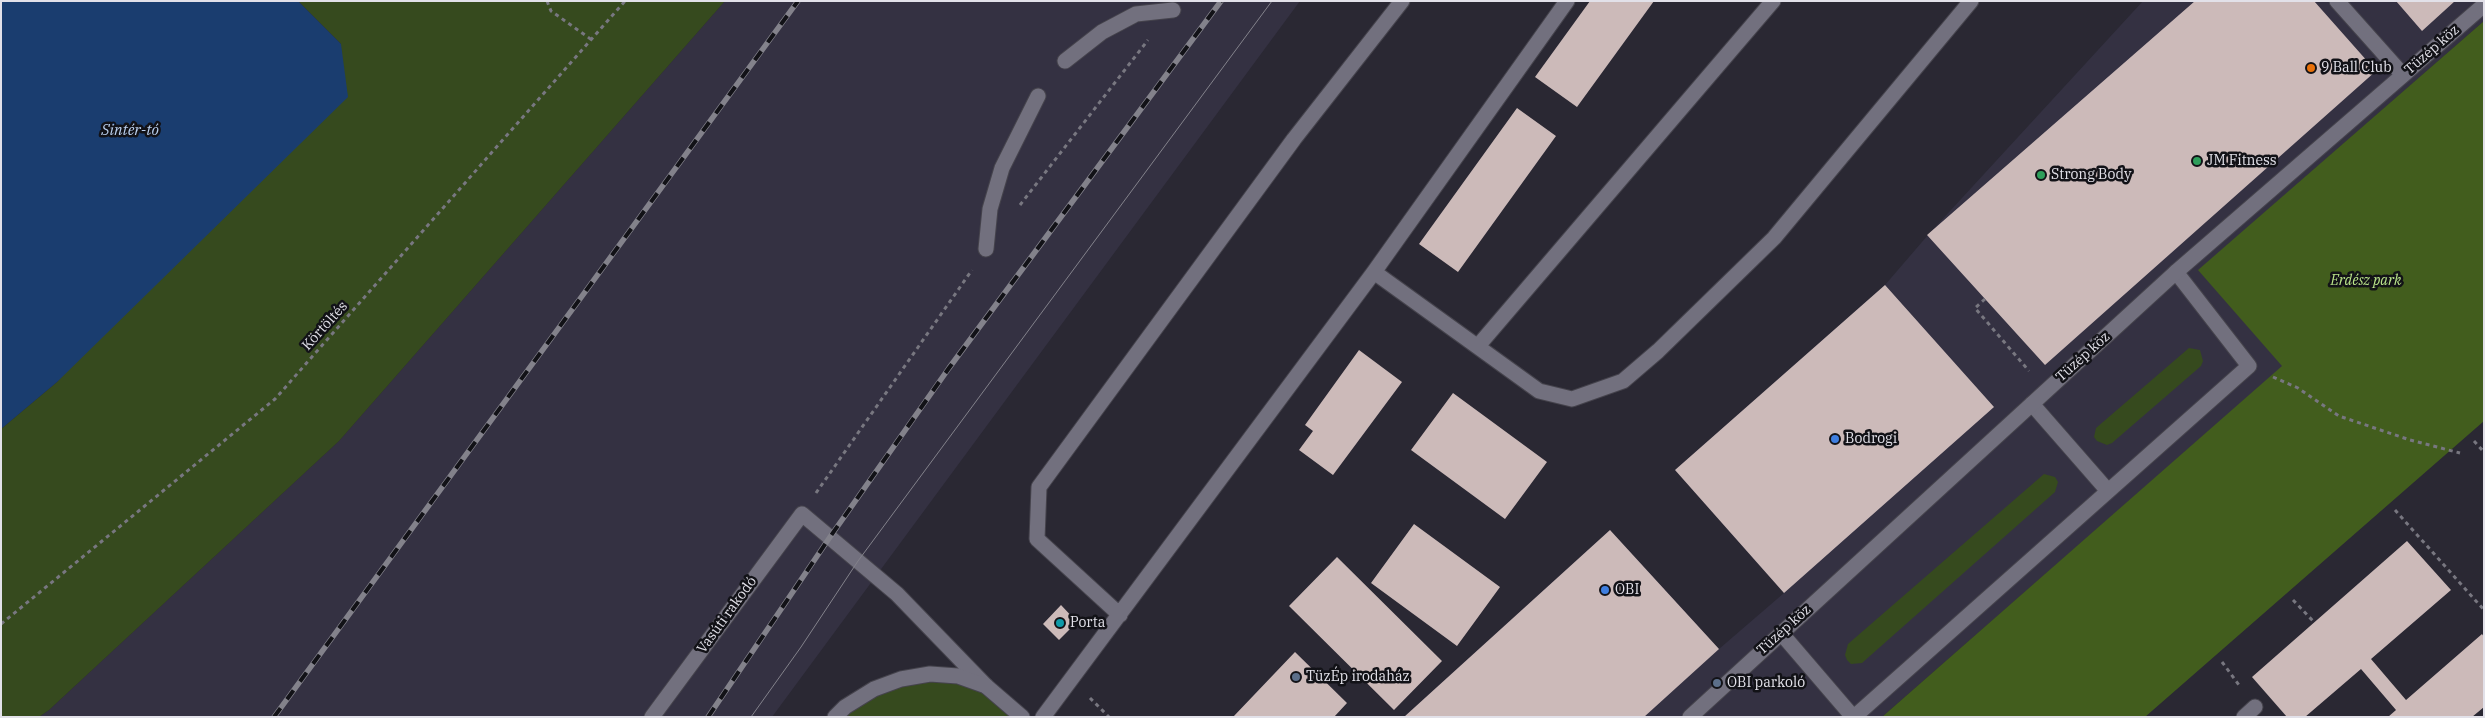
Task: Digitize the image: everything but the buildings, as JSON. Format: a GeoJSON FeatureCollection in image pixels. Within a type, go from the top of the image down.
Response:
{"type":"FeatureCollection","features":[{"type":"Feature","properties":{"kind":"street"},"geometry":{"type":"LineString","coordinates":[[1120,615],[1037,539],[1039,487],[1294,139],[1402,1]]}},
{"type":"Feature","properties":{"kind":"street"},"geometry":{"type":"LineString","coordinates":[[1043,717],[1374,272],[1567,1]]}},
{"type":"Feature","properties":{"kind":"street"},"geometry":{"type":"LineString","coordinates":[[1478,346],[1773,1]]}},
{"type":"Feature","properties":{"kind":"street"},"geometry":{"type":"LineString","coordinates":[[1374,272],[1539,391],[1572,399],[1623,382],[1658,351],[1774,238],[1972,1]]}},
{"type":"Feature","properties":{"kind":"street"},"geometry":{"type":"LineString","coordinates":[[2337,1],[2404,75]]}},
{"type":"Feature","properties":{"kind":"street","name":"Tüzép köz"},"geometry":{"type":"LineString","coordinates":[[1690,717],[2176,272],[2484,5]]}},
{"type":"Feature","properties":{"kind":"street"},"geometry":{"type":"LineString","coordinates":[[1065,61],[1102,32],[1136,14],[1173,10]]}},
{"type":"Feature","properties":{"kind":"street"},"geometry":{"type":"LineString","coordinates":[[986,249],[990,209],[1002,168],[1038,96]]}},
{"type":"Feature","properties":{"kind":"street"},"geometry":{"type":"LineString","coordinates":[[1782,633],[1854,717],[2249,366],[2176,272]]}},
{"type":"Feature","properties":{"kind":"street"},"geometry":{"type":"LineString","coordinates":[[2032,404],[2108,491]]}},
{"type":"Feature","properties":{"kind":"street","name":"Vasúti rakodó"},"geometry":{"type":"LineString","coordinates":[[652,717],[802,514],[897,594],[986,686]]}},
{"type":"Feature","properties":{"kind":"street"},"geometry":{"type":"LineString","coordinates":[[835,717],[845,707],[874,688],[900,679],[930,674],[958,676],[986,686],[1022,717]]}},
{"type":"Feature","properties":{"kind":"path"},"geometry":{"type":"LineString","coordinates":[[547,1],[551,11],[592,40]]}},
{"type":"Feature","properties":{"kind":"path","name":"Körtöltés"},"geometry":{"type":"LineString","coordinates":[[1,624],[275,399],[625,1]]}},
{"type":"Feature","properties":{"kind":"path"},"geometry":{"type":"LineString","coordinates":[[1985,299],[1974,308],[2046,391]]}},
{"type":"Feature","properties":{"kind":"path"},"geometry":{"type":"LineString","coordinates":[[2249,366],[2298,388],[2339,416],[2410,440],[2460,453]]}},
{"type":"Feature","properties":{"kind":"path"},"geometry":{"type":"LineString","coordinates":[[2474,441],[2484,452]]}},
{"type":"Feature","properties":{"kind":"path"},"geometry":{"type":"LineString","coordinates":[[2395,510],[2484,610]]}},
{"type":"Feature","properties":{"kind":"path"},"geometry":{"type":"LineString","coordinates":[[2293,600],[2314,622]]}},
{"type":"Feature","properties":{"kind":"shaded area"},"geometry":{"type":"Polygon","coordinates":[[[725,1],[1300,1],[772,717],[39,717],[49,710],[339,441],[725,1]]]}},
{"type":"Feature","properties":{"kind":"shaded area"},"geometry":{"type":"Polygon","coordinates":[[[2143,1],[2484,1],[2484,21],[2199,270],[2283,366],[1882,717],[1404,717],[1610,530],[1719,649],[1784,593],[1675,470],[1885,285],[1928,235],[2143,1]]]}},
{"type":"Feature","properties":{"kind":"green space"},"geometry":{"type":"Polygon","coordinates":[[[298,1],[725,1],[339,441],[49,710],[39,717],[1,717],[1,429],[57,382],[341,44],[298,1]]]}},
{"type":"Feature","properties":{"kind":"green space","name":"Erdész park"},"geometry":{"type":"Polygon","coordinates":[[[2484,21],[2484,421],[2145,717],[1882,717],[2282,366],[2198,270],[2484,21]]]}},
{"type":"Feature","properties":{"kind":"green space"},"geometry":{"type":"Polygon","coordinates":[[[2189,348],[2200,350],[2203,361],[2201,366],[2112,443],[2107,445],[2097,441],[2094,437],[2096,428],[2189,348]]]}},
{"type":"Feature","properties":{"kind":"green space"},"geometry":{"type":"Polygon","coordinates":[[[2044,474],[2055,477],[2058,482],[2055,492],[1862,663],[1851,664],[1847,660],[1845,655],[1848,644],[2044,474]]]}},
{"type":"Feature","properties":{"kind":"green space"},"geometry":{"type":"Polygon","coordinates":[[[958,676],[1022,717],[835,717],[874,689],[958,676]]]}},
{"type":"Feature","properties":{"kind":"water","name":"Sintér-tó"},"geometry":{"type":"Polygon","coordinates":[[[1,1],[298,1],[341,44],[348,97],[57,382],[1,429],[1,1]]]}},
{"type":"Feature","properties":{"kind":"tram line"},"geometry":{"type":"LineString","coordinates":[[751,717],[801,647],[858,561],[1272,1]]}},
{"type":"Feature","properties":{"kind":"railway"},"geometry":{"type":"LineString","coordinates":[[274,717],[798,1]]}},
{"type":"Feature","properties":{"kind":"railway"},"geometry":{"type":"LineString","coordinates":[[708,717],[830,537],[949,368],[1221,1]]}},
{"type":"Feature","properties":{"kind":"place","name":"9 Ball Club"},"geometry":{"type":"Point","coordinates":[2311,68]}},
{"type":"Feature","properties":{"kind":"place","name":"JM Fitness"},"geometry":{"type":"Point","coordinates":[2197,161]}},
{"type":"Feature","properties":{"kind":"place","name":"Strong Body"},"geometry":{"type":"Point","coordinates":[2041,175]}},
{"type":"Feature","properties":{"kind":"place","name":"Bodrogi"},"geometry":{"type":"Point","coordinates":[1835,439]}},
{"type":"Feature","properties":{"kind":"place","name":"OBI"},"geometry":{"type":"Point","coordinates":[1605,590]}},
{"type":"Feature","properties":{"kind":"place","name":"Porta"},"geometry":{"type":"Point","coordinates":[1060,623]}},
{"type":"Feature","properties":{"kind":"place","name":"TüzÉp irodaház"},"geometry":{"type":"Point","coordinates":[1296,677]}},
{"type":"Feature","properties":{"kind":"place","name":"OBI parkoló"},"geometry":{"type":"Point","coordinates":[1717,683]}}]}
